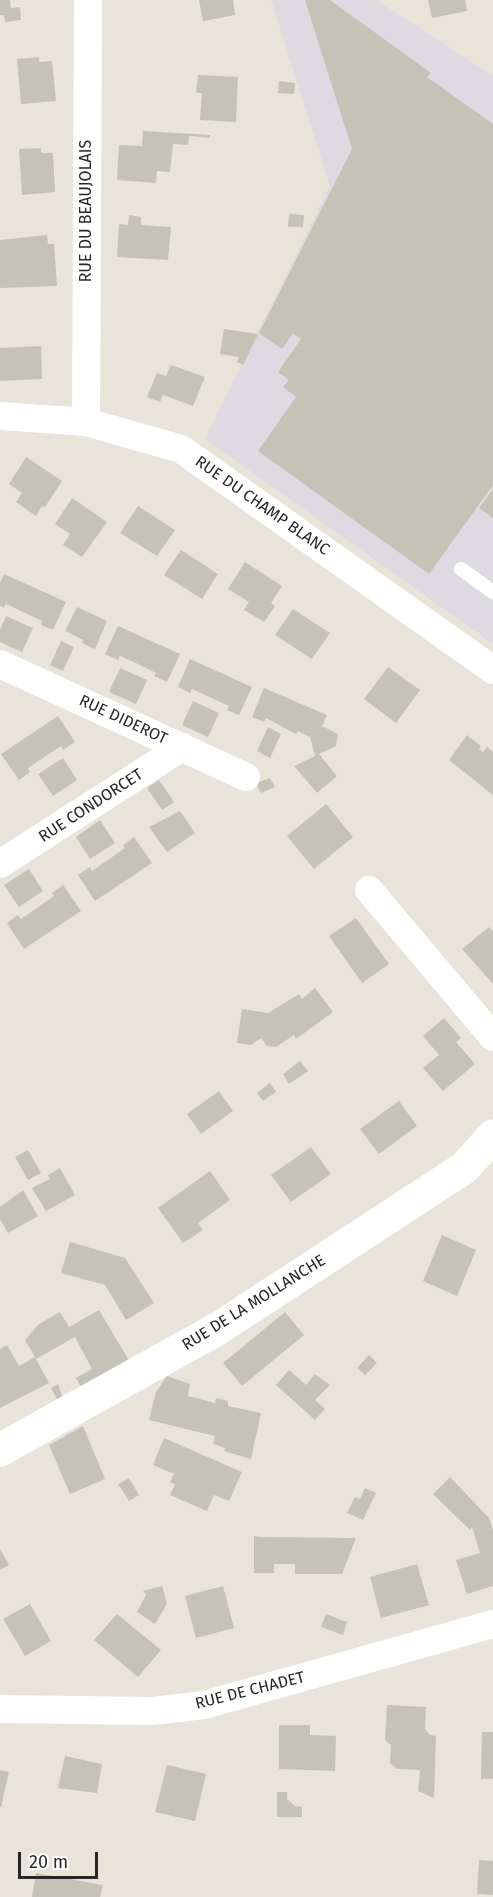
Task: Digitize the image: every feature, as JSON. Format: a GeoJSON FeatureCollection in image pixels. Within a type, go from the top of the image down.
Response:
{"type":"FeatureCollection","features":[{"type":"Feature","properties":{"kind":"main road","name":"RUE DE LA MOLLANCHE"},"geometry":{"type":"LineString","coordinates":[[0,1450],[219,1328],[464,1168],[493,1136]]}},
{"type":"Feature","properties":{"kind":"street","name":"RUE DU BEAUJOLAIS"},"geometry":{"type":"LineString","coordinates":[[86,422],[88,0]]}},
{"type":"Feature","properties":{"kind":"street","name":"RUE DU CHAMP BLANC"},"geometry":{"type":"LineString","coordinates":[[0,417],[86,422],[181,449],[493,670]]}},
{"type":"Feature","properties":{"kind":"street","name":"RUE DIDEROT"},"geometry":{"type":"LineString","coordinates":[[0,663],[246,777]]}},
{"type":"Feature","properties":{"kind":"street","name":"RUE CONDORCET"},"geometry":{"type":"LineString","coordinates":[[0,864],[182,747]]}},
{"type":"Feature","properties":{"kind":"street"},"geometry":{"type":"LineString","coordinates":[[369,890],[493,1036]]}},
{"type":"Feature","properties":{"kind":"street","name":"RUE DE CHADET"},"geometry":{"type":"LineString","coordinates":[[0,1709],[152,1711],[204,1704],[493,1624]]}},
{"type":"Feature","properties":{"kind":"lane"},"geometry":{"type":"LineString","coordinates":[[462,569],[493,592]]}},
{"type":"Feature","properties":{"kind":"shaded area"},"geometry":{"type":"Polygon","coordinates":[[[271,0],[376,0],[493,76],[493,644],[205,439],[330,186],[271,0]]]}},
{"type":"Feature","properties":{"kind":"building"},"geometry":{"type":"Polygon","coordinates":[[[0,0],[10,0],[11,8],[20,7],[21,20],[5,22],[4,15],[0,15],[0,0]]]}},
{"type":"Feature","properties":{"kind":"building"},"geometry":{"type":"Polygon","coordinates":[[[199,0],[233,0],[235,15],[203,21],[199,0]]]}},
{"type":"Feature","properties":{"kind":"building"},"geometry":{"type":"Polygon","coordinates":[[[305,0],[330,0],[431,73],[427,77],[493,124],[493,485],[429,574],[258,451],[296,397],[283,387],[289,380],[278,372],[301,339],[293,333],[282,349],[259,333],[352,149],[305,0]]]}},
{"type":"Feature","properties":{"kind":"building"},"geometry":{"type":"Polygon","coordinates":[[[428,0],[465,0],[467,11],[432,18],[428,0]]]}},
{"type":"Feature","properties":{"kind":"building"},"geometry":{"type":"Polygon","coordinates":[[[39,57],[39,62],[52,61],[56,101],[21,104],[17,59],[39,57]]]}},
{"type":"Feature","properties":{"kind":"building"},"geometry":{"type":"Polygon","coordinates":[[[198,75],[238,77],[236,122],[200,120],[202,93],[196,93],[198,75]]]}},
{"type":"Feature","properties":{"kind":"building"},"geometry":{"type":"Polygon","coordinates":[[[279,81],[295,83],[294,94],[278,93],[279,81]]]}},
{"type":"Feature","properties":{"kind":"building"},"geometry":{"type":"Polygon","coordinates":[[[143,131],[210,135],[210,138],[189,136],[188,145],[173,144],[170,172],[157,171],[156,183],[117,180],[119,145],[142,146],[143,131]]]}},
{"type":"Feature","properties":{"kind":"building"},"geometry":{"type":"Polygon","coordinates":[[[41,148],[41,153],[53,153],[55,192],[22,195],[19,149],[41,148]]]}},
{"type":"Feature","properties":{"kind":"building"},"geometry":{"type":"Polygon","coordinates":[[[289,214],[304,215],[303,227],[288,227],[289,214]]]}},
{"type":"Feature","properties":{"kind":"building"},"geometry":{"type":"Polygon","coordinates":[[[129,215],[141,217],[141,225],[171,227],[168,260],[117,257],[119,224],[128,225],[129,215]]]}},
{"type":"Feature","properties":{"kind":"building"},"geometry":{"type":"Polygon","coordinates":[[[47,235],[48,244],[54,244],[57,286],[0,288],[0,240],[47,235]]]}},
{"type":"Feature","properties":{"kind":"building"},"geometry":{"type":"Polygon","coordinates":[[[224,329],[258,334],[243,365],[237,362],[239,357],[220,354],[224,329]]]}},
{"type":"Feature","properties":{"kind":"building"},"geometry":{"type":"Polygon","coordinates":[[[41,346],[42,379],[0,381],[0,348],[41,346]]]}},
{"type":"Feature","properties":{"kind":"building"},"geometry":{"type":"Polygon","coordinates":[[[171,365],[205,377],[193,406],[163,395],[160,402],[147,397],[157,373],[166,376],[171,365]]]}},
{"type":"Feature","properties":{"kind":"building"},"geometry":{"type":"Polygon","coordinates":[[[26,457],[62,481],[45,507],[42,506],[36,516],[16,502],[22,493],[9,484],[26,457]]]}},
{"type":"Feature","properties":{"kind":"building"},"geometry":{"type":"Polygon","coordinates":[[[493,489],[493,518],[479,508],[493,489]]]}},
{"type":"Feature","properties":{"kind":"building"},"geometry":{"type":"Polygon","coordinates":[[[72,498],[107,522],[82,557],[63,545],[70,534],[55,524],[72,498]]]}},
{"type":"Feature","properties":{"kind":"building"},"geometry":{"type":"Polygon","coordinates":[[[138,506],[175,530],[157,556],[120,533],[138,506]]]}},
{"type":"Feature","properties":{"kind":"building"},"geometry":{"type":"Polygon","coordinates":[[[181,550],[218,574],[202,599],[164,575],[181,550]]]}},
{"type":"Feature","properties":{"kind":"building"},"geometry":{"type":"Polygon","coordinates":[[[245,562],[282,586],[271,603],[275,606],[264,622],[244,610],[249,602],[228,589],[245,562]]]}},
{"type":"Feature","properties":{"kind":"building"},"geometry":{"type":"Polygon","coordinates":[[[4,574],[66,602],[53,630],[41,625],[42,621],[6,604],[4,608],[0,606],[0,583],[4,574]]]}},
{"type":"Feature","properties":{"kind":"building"},"geometry":{"type":"Polygon","coordinates":[[[77,607],[107,621],[95,649],[65,631],[77,607]]]}},
{"type":"Feature","properties":{"kind":"building"},"geometry":{"type":"Polygon","coordinates":[[[293,609],[330,633],[312,659],[275,635],[293,609]]]}},
{"type":"Feature","properties":{"kind":"building"},"geometry":{"type":"Polygon","coordinates":[[[6,616],[33,628],[22,652],[0,642],[0,630],[6,616]]]}},
{"type":"Feature","properties":{"kind":"building"},"geometry":{"type":"Polygon","coordinates":[[[118,626],[180,654],[167,682],[154,676],[156,673],[138,664],[120,656],[118,660],[105,654],[118,626]]]}},
{"type":"Feature","properties":{"kind":"building"},"geometry":{"type":"Polygon","coordinates":[[[61,641],[74,647],[63,671],[50,665],[61,641]]]}},
{"type":"Feature","properties":{"kind":"building"},"geometry":{"type":"Polygon","coordinates":[[[190,659],[252,687],[239,715],[227,710],[229,706],[192,689],[190,693],[178,687],[190,659]]]}},
{"type":"Feature","properties":{"kind":"building"},"geometry":{"type":"Polygon","coordinates":[[[388,667],[420,690],[396,723],[364,699],[388,667]]]}},
{"type":"Feature","properties":{"kind":"building"},"geometry":{"type":"Polygon","coordinates":[[[120,668],[147,680],[136,704],[109,692],[120,668]]]}},
{"type":"Feature","properties":{"kind":"building"},"geometry":{"type":"Polygon","coordinates":[[[264,688],[327,715],[322,726],[338,734],[336,746],[319,754],[337,776],[317,793],[294,766],[315,756],[310,737],[298,731],[296,734],[266,718],[264,722],[252,717],[264,688]]]}},
{"type":"Feature","properties":{"kind":"building"},"geometry":{"type":"Polygon","coordinates":[[[193,701],[219,713],[208,737],[182,725],[193,701]]]}},
{"type":"Feature","properties":{"kind":"building"},"geometry":{"type":"Polygon","coordinates":[[[58,716],[75,742],[63,750],[61,746],[28,768],[30,772],[19,780],[1,754],[58,716]]]}},
{"type":"Feature","properties":{"kind":"building"},"geometry":{"type":"Polygon","coordinates":[[[268,727],[281,734],[270,758],[257,751],[268,727]]]}},
{"type":"Feature","properties":{"kind":"building"},"geometry":{"type":"Polygon","coordinates":[[[467,735],[481,746],[479,749],[483,752],[487,747],[493,752],[493,795],[449,760],[467,735]]]}},
{"type":"Feature","properties":{"kind":"building"},"geometry":{"type":"Polygon","coordinates":[[[63,758],[77,780],[53,796],[38,774],[63,758]]]}},
{"type":"Feature","properties":{"kind":"building"},"geometry":{"type":"Polygon","coordinates":[[[270,778],[275,787],[261,793],[256,783],[270,778]]]}},
{"type":"Feature","properties":{"kind":"building"},"geometry":{"type":"Polygon","coordinates":[[[159,780],[174,802],[162,810],[147,788],[159,780]]]}},
{"type":"Feature","properties":{"kind":"building"},"geometry":{"type":"Polygon","coordinates":[[[326,804],[353,837],[314,869],[287,836],[326,804]]]}},
{"type":"Feature","properties":{"kind":"building"},"geometry":{"type":"Polygon","coordinates":[[[180,811],[195,833],[167,852],[149,827],[180,811]]]}},
{"type":"Feature","properties":{"kind":"building"},"geometry":{"type":"Polygon","coordinates":[[[100,820],[115,843],[90,859],[76,837],[100,820]]]}},
{"type":"Feature","properties":{"kind":"building"},"geometry":{"type":"Polygon","coordinates":[[[134,837],[152,863],[95,901],[78,875],[90,867],[92,871],[125,848],[123,845],[134,837]]]}},
{"type":"Feature","properties":{"kind":"building"},"geometry":{"type":"Polygon","coordinates":[[[29,869],[43,891],[19,907],[4,885],[29,869]]]}},
{"type":"Feature","properties":{"kind":"building"},"geometry":{"type":"Polygon","coordinates":[[[63,885],[81,911],[24,949],[7,923],[18,915],[21,919],[54,896],[52,893],[63,885]]]}},
{"type":"Feature","properties":{"kind":"building"},"geometry":{"type":"Polygon","coordinates":[[[356,918],[389,964],[362,983],[329,936],[356,918]]]}},
{"type":"Feature","properties":{"kind":"building"},"geometry":{"type":"Polygon","coordinates":[[[489,927],[493,931],[493,984],[462,949],[489,927]]]}},
{"type":"Feature","properties":{"kind":"building"},"geometry":{"type":"Polygon","coordinates":[[[315,988],[333,1012],[296,1039],[294,1035],[276,1047],[267,1046],[261,1038],[251,1045],[237,1043],[242,1009],[268,1013],[299,994],[302,999],[315,988]]]}},
{"type":"Feature","properties":{"kind":"building"},"geometry":{"type":"Polygon","coordinates":[[[444,1018],[461,1038],[456,1042],[475,1064],[443,1091],[423,1068],[439,1055],[423,1036],[444,1018]]]}},
{"type":"Feature","properties":{"kind":"building"},"geometry":{"type":"Polygon","coordinates":[[[300,1061],[308,1071],[289,1084],[283,1074],[300,1061]]]}},
{"type":"Feature","properties":{"kind":"building"},"geometry":{"type":"Polygon","coordinates":[[[270,1083],[276,1092],[263,1101],[257,1093],[270,1083]]]}},
{"type":"Feature","properties":{"kind":"building"},"geometry":{"type":"Polygon","coordinates":[[[219,1091],[233,1111],[201,1134],[187,1114],[219,1091]]]}},
{"type":"Feature","properties":{"kind":"building"},"geometry":{"type":"Polygon","coordinates":[[[399,1101],[417,1126],[379,1154],[360,1129],[399,1101]]]}},
{"type":"Feature","properties":{"kind":"building"},"geometry":{"type":"Polygon","coordinates":[[[311,1147],[331,1174],[291,1202],[271,1175],[311,1147]]]}},
{"type":"Feature","properties":{"kind":"building"},"geometry":{"type":"Polygon","coordinates":[[[28,1150],[41,1173],[28,1180],[15,1157],[28,1150]]]}},
{"type":"Feature","properties":{"kind":"building"},"geometry":{"type":"Polygon","coordinates":[[[60,1168],[75,1195],[46,1211],[32,1188],[50,1179],[48,1175],[60,1168]]]}},
{"type":"Feature","properties":{"kind":"building"},"geometry":{"type":"Polygon","coordinates":[[[210,1171],[230,1200],[198,1223],[203,1230],[183,1243],[158,1208],[210,1171]]]}},
{"type":"Feature","properties":{"kind":"building"},"geometry":{"type":"Polygon","coordinates":[[[23,1190],[38,1216],[8,1233],[0,1219],[0,1207],[23,1190]]]}},
{"type":"Feature","properties":{"kind":"building"},"geometry":{"type":"Polygon","coordinates":[[[442,1235],[476,1250],[457,1296],[423,1281],[442,1235]]]}},
{"type":"Feature","properties":{"kind":"building"},"geometry":{"type":"Polygon","coordinates":[[[70,1242],[125,1258],[154,1303],[126,1320],[105,1285],[61,1273],[70,1242]]]}},
{"type":"Feature","properties":{"kind":"building"},"geometry":{"type":"Polygon","coordinates":[[[99,1310],[130,1362],[82,1389],[76,1378],[92,1369],[75,1337],[36,1359],[49,1383],[0,1408],[0,1349],[7,1345],[19,1366],[35,1357],[25,1340],[39,1324],[60,1312],[69,1327],[99,1310]]]}},
{"type":"Feature","properties":{"kind":"building"},"geometry":{"type":"Polygon","coordinates":[[[285,1312],[304,1335],[242,1386],[223,1363],[285,1312]]]}},
{"type":"Feature","properties":{"kind":"building"},"geometry":{"type":"Polygon","coordinates":[[[369,1355],[377,1363],[365,1375],[357,1368],[369,1355]]]}},
{"type":"Feature","properties":{"kind":"building"},"geometry":{"type":"Polygon","coordinates":[[[289,1370],[306,1385],[315,1374],[330,1385],[315,1400],[325,1409],[315,1420],[276,1385],[289,1370]]]}},
{"type":"Feature","properties":{"kind":"building"},"geometry":{"type":"Polygon","coordinates":[[[167,1376],[190,1384],[188,1396],[215,1403],[216,1398],[228,1401],[228,1406],[261,1413],[251,1459],[224,1451],[225,1448],[213,1444],[215,1436],[149,1420],[156,1392],[167,1376]]]}},
{"type":"Feature","properties":{"kind":"building"},"geometry":{"type":"Polygon","coordinates":[[[58,1384],[63,1399],[58,1401],[51,1388],[58,1384]]]}},
{"type":"Feature","properties":{"kind":"building"},"geometry":{"type":"Polygon","coordinates":[[[83,1426],[105,1479],[70,1494],[49,1445],[83,1426]]]}},
{"type":"Feature","properties":{"kind":"building"},"geometry":{"type":"Polygon","coordinates":[[[164,1438],[242,1472],[229,1501],[214,1495],[207,1511],[170,1495],[175,1484],[170,1482],[174,1474],[153,1465],[164,1438]]]}},
{"type":"Feature","properties":{"kind":"building"},"geometry":{"type":"Polygon","coordinates":[[[450,1477],[489,1518],[493,1530],[493,1586],[467,1594],[456,1560],[480,1553],[472,1527],[470,1530],[433,1494],[450,1477]]]}},
{"type":"Feature","properties":{"kind":"building"},"geometry":{"type":"Polygon","coordinates":[[[129,1478],[139,1495],[129,1501],[118,1484],[129,1478]]]}},
{"type":"Feature","properties":{"kind":"building"},"geometry":{"type":"Polygon","coordinates":[[[365,1488],[376,1493],[363,1520],[347,1513],[355,1497],[360,1499],[365,1488]]]}},
{"type":"Feature","properties":{"kind":"building"},"geometry":{"type":"Polygon","coordinates":[[[254,1536],[356,1538],[342,1574],[295,1574],[295,1564],[274,1564],[274,1573],[254,1573],[254,1536]]]}},
{"type":"Feature","properties":{"kind":"building"},"geometry":{"type":"Polygon","coordinates":[[[0,1549],[9,1565],[0,1570],[0,1549]]]}},
{"type":"Feature","properties":{"kind":"building"},"geometry":{"type":"Polygon","coordinates":[[[417,1564],[429,1605],[381,1618],[370,1577],[417,1564]]]}},
{"type":"Feature","properties":{"kind":"building"},"geometry":{"type":"Polygon","coordinates":[[[162,1586],[167,1604],[155,1624],[137,1612],[146,1595],[143,1591],[162,1586]]]}},
{"type":"Feature","properties":{"kind":"building"},"geometry":{"type":"Polygon","coordinates":[[[223,1586],[234,1628],[196,1638],[185,1596],[223,1586]]]}},
{"type":"Feature","properties":{"kind":"building"},"geometry":{"type":"Polygon","coordinates":[[[30,1604],[51,1641],[25,1656],[3,1619],[30,1604]]]}},
{"type":"Feature","properties":{"kind":"building"},"geometry":{"type":"Polygon","coordinates":[[[117,1614],[161,1650],[138,1677],[94,1640],[117,1614]]]}},
{"type":"Feature","properties":{"kind":"building"},"geometry":{"type":"Polygon","coordinates":[[[326,1614],[347,1622],[343,1635],[321,1627],[326,1614]]]}},
{"type":"Feature","properties":{"kind":"building"},"geometry":{"type":"Polygon","coordinates":[[[387,1705],[426,1707],[425,1729],[430,1735],[436,1736],[434,1798],[418,1791],[420,1770],[397,1769],[390,1763],[391,1745],[385,1740],[387,1705]]]}},
{"type":"Feature","properties":{"kind":"building"},"geometry":{"type":"Polygon","coordinates":[[[279,1725],[310,1725],[310,1735],[336,1736],[335,1771],[279,1769],[279,1725]]]}},
{"type":"Feature","properties":{"kind":"building"},"geometry":{"type":"Polygon","coordinates":[[[482,1732],[493,1732],[493,1779],[481,1779],[482,1732]]]}},
{"type":"Feature","properties":{"kind":"building"},"geometry":{"type":"Polygon","coordinates":[[[65,1756],[102,1764],[97,1793],[58,1788],[65,1756]]]}},
{"type":"Feature","properties":{"kind":"building"},"geometry":{"type":"Polygon","coordinates":[[[167,1765],[206,1774],[195,1821],[155,1812],[167,1765]]]}},
{"type":"Feature","properties":{"kind":"building"},"geometry":{"type":"Polygon","coordinates":[[[0,1770],[9,1772],[1,1807],[0,1807],[0,1770]]]}},
{"type":"Feature","properties":{"kind":"building"},"geometry":{"type":"Polygon","coordinates":[[[277,1792],[287,1792],[287,1799],[295,1806],[302,1807],[302,1817],[277,1817],[277,1792]]]}},
{"type":"Feature","properties":{"kind":"building"},"geometry":{"type":"Polygon","coordinates":[[[479,1860],[493,1861],[493,1895],[477,1894],[479,1860]]]}},
{"type":"Feature","properties":{"kind":"building"},"geometry":{"type":"Polygon","coordinates":[[[36,1873],[103,1885],[100,1897],[32,1897],[36,1873]]]}}]}
